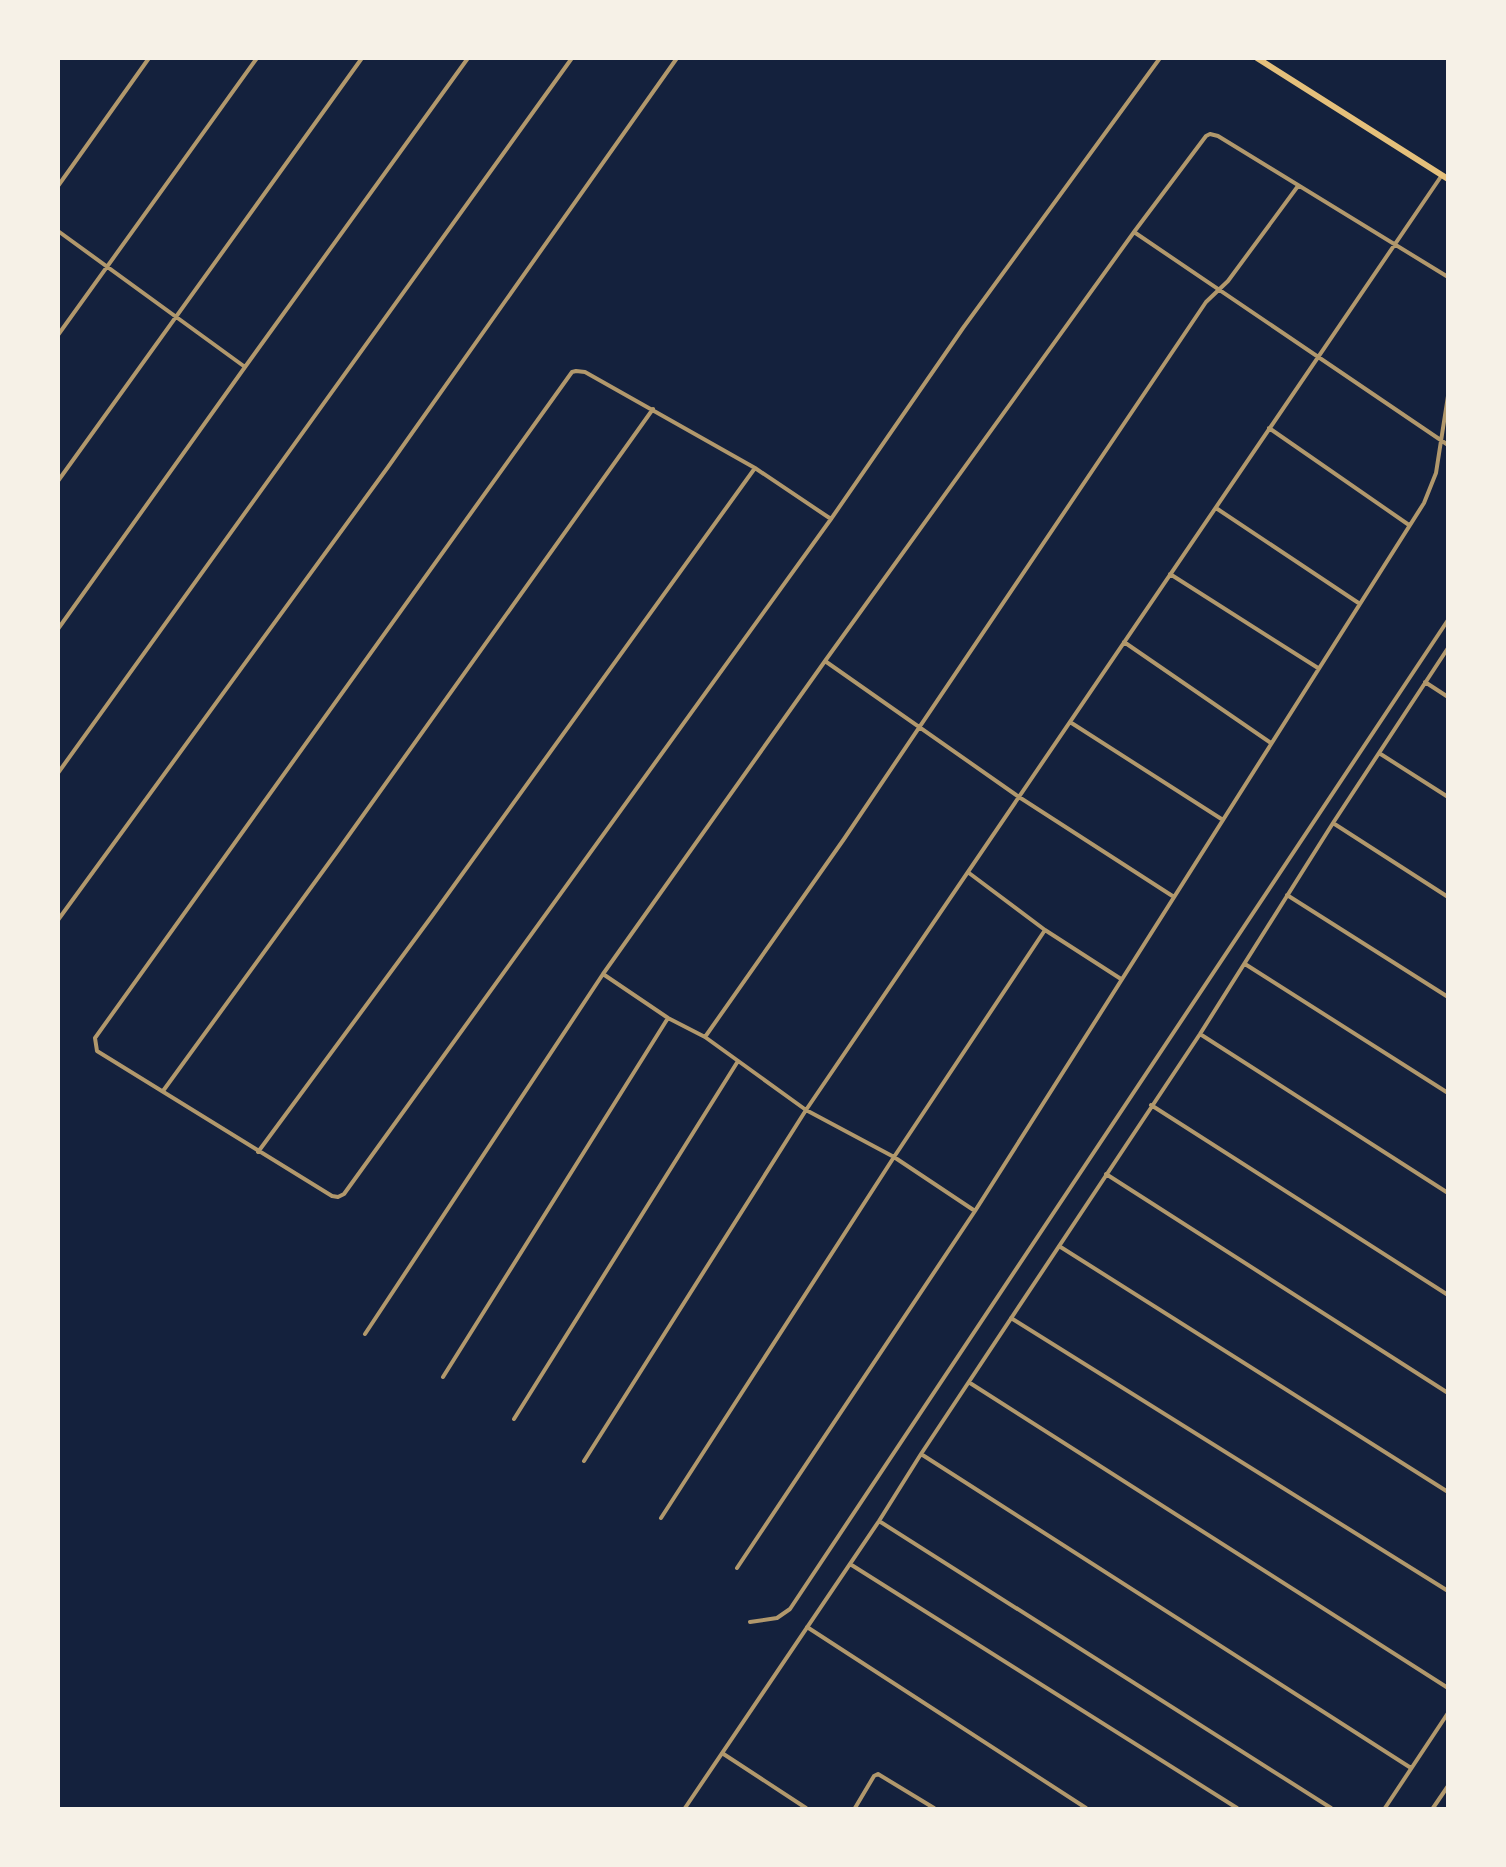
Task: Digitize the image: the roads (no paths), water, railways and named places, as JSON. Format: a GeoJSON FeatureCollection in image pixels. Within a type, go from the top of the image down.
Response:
{"type":"FeatureCollection","features":[{"type":"Feature","properties":{"kind":"main road"},"geometry":{"type":"LineString","coordinates":[[1257,58],[1445,177]]}},
{"type":"Feature","properties":{"kind":"street"},"geometry":{"type":"LineString","coordinates":[[58,186],[149,58]]}},
{"type":"Feature","properties":{"kind":"street"},"geometry":{"type":"LineString","coordinates":[[58,335],[256,58]]}},
{"type":"Feature","properties":{"kind":"street"},"geometry":{"type":"LineString","coordinates":[[58,481],[362,58]]}},
{"type":"Feature","properties":{"kind":"street"},"geometry":{"type":"LineString","coordinates":[[58,629],[468,58]]}},
{"type":"Feature","properties":{"kind":"street"},"geometry":{"type":"LineString","coordinates":[[58,773],[572,58]]}},
{"type":"Feature","properties":{"kind":"street"},"geometry":{"type":"LineString","coordinates":[[58,920],[388,467],[677,58]]}},
{"type":"Feature","properties":{"kind":"street"},"geometry":{"type":"LineString","coordinates":[[831,519],[755,468],[585,372],[576,371],[568,376],[95,1038],[95,1045],[101,1054],[332,1196],[338,1197],[344,1194],[831,519],[963,328],[1160,58]]}},
{"type":"Feature","properties":{"kind":"street"},"geometry":{"type":"LineString","coordinates":[[365,1334],[603,974],[825,661],[1134,232],[1203,140],[1210,134],[1218,136],[1448,277]]}},
{"type":"Feature","properties":{"kind":"street"},"geometry":{"type":"LineString","coordinates":[[584,1461],[806,1110],[969,873],[1316,357],[1393,245],[1445,177]]}},
{"type":"Feature","properties":{"kind":"street"},"geometry":{"type":"LineString","coordinates":[[705,1037],[920,728],[1206,302],[1228,281],[1298,186]]}},
{"type":"Feature","properties":{"kind":"street"},"geometry":{"type":"LineString","coordinates":[[58,231],[245,367]]}},
{"type":"Feature","properties":{"kind":"street"},"geometry":{"type":"LineString","coordinates":[[1134,232],[1448,445]]}},
{"type":"Feature","properties":{"kind":"street"},"geometry":{"type":"LineString","coordinates":[[737,1568],[975,1211],[1409,525],[1431,488],[1448,396]]}},
{"type":"Feature","properties":{"kind":"street"},"geometry":{"type":"LineString","coordinates":[[163,1091],[374,801],[653,409]]}},
{"type":"Feature","properties":{"kind":"street"},"geometry":{"type":"LineString","coordinates":[[1269,428],[1409,525]]}},
{"type":"Feature","properties":{"kind":"street"},"geometry":{"type":"LineString","coordinates":[[258,1152],[432,916],[755,468]]}},
{"type":"Feature","properties":{"kind":"street"},"geometry":{"type":"LineString","coordinates":[[1216,508],[1360,604]]}},
{"type":"Feature","properties":{"kind":"street"},"geometry":{"type":"LineString","coordinates":[[1170,574],[1318,668]]}},
{"type":"Feature","properties":{"kind":"street"},"geometry":{"type":"LineString","coordinates":[[750,1622],[777,1618],[790,1609],[1448,620]]}},
{"type":"Feature","properties":{"kind":"street"},"geometry":{"type":"LineString","coordinates":[[1124,642],[1271,743]]}},
{"type":"Feature","properties":{"kind":"street"},"geometry":{"type":"LineString","coordinates":[[685,1809],[879,1521],[1151,1105],[1200,1034],[1333,823],[1448,648]]}},
{"type":"Feature","properties":{"kind":"street"},"geometry":{"type":"LineString","coordinates":[[825,661],[1019,797],[1174,897]]}},
{"type":"Feature","properties":{"kind":"street"},"geometry":{"type":"LineString","coordinates":[[1425,682],[1448,697]]}},
{"type":"Feature","properties":{"kind":"street"},"geometry":{"type":"LineString","coordinates":[[1070,722],[1223,820]]}},
{"type":"Feature","properties":{"kind":"street"},"geometry":{"type":"LineString","coordinates":[[1378,753],[1448,797]]}},
{"type":"Feature","properties":{"kind":"street"},"geometry":{"type":"LineString","coordinates":[[1333,823],[1448,897]]}},
{"type":"Feature","properties":{"kind":"street"},"geometry":{"type":"LineString","coordinates":[[969,873],[1045,930],[1121,979]]}},
{"type":"Feature","properties":{"kind":"street"},"geometry":{"type":"LineString","coordinates":[[1287,895],[1448,997]]}},
{"type":"Feature","properties":{"kind":"street"},"geometry":{"type":"LineString","coordinates":[[661,1518],[894,1157],[1045,930]]}},
{"type":"Feature","properties":{"kind":"street"},"geometry":{"type":"LineString","coordinates":[[1245,964],[1448,1094]]}},
{"type":"Feature","properties":{"kind":"street"},"geometry":{"type":"LineString","coordinates":[[603,974],[668,1018],[705,1037],[806,1110],[894,1157],[975,1211]]}},
{"type":"Feature","properties":{"kind":"street"},"geometry":{"type":"LineString","coordinates":[[442,1377],[668,1018]]}},
{"type":"Feature","properties":{"kind":"street"},"geometry":{"type":"LineString","coordinates":[[1200,1034],[1448,1193]]}},
{"type":"Feature","properties":{"kind":"street"},"geometry":{"type":"LineString","coordinates":[[514,1419],[738,1061]]}},
{"type":"Feature","properties":{"kind":"street"},"geometry":{"type":"LineString","coordinates":[[1151,1105],[1448,1295]]}},
{"type":"Feature","properties":{"kind":"street"},"geometry":{"type":"LineString","coordinates":[[1106,1174],[1448,1393]]}},
{"type":"Feature","properties":{"kind":"street"},"geometry":{"type":"LineString","coordinates":[[1059,1246],[1448,1492]]}},
{"type":"Feature","properties":{"kind":"street"},"geometry":{"type":"LineString","coordinates":[[1011,1318],[1448,1591]]}},
{"type":"Feature","properties":{"kind":"street"},"geometry":{"type":"LineString","coordinates":[[970,1383],[1448,1688]]}},
{"type":"Feature","properties":{"kind":"street"},"geometry":{"type":"LineString","coordinates":[[921,1454],[1411,1768]]}},
{"type":"Feature","properties":{"kind":"street"},"geometry":{"type":"LineString","coordinates":[[879,1521],[1331,1809]]}},
{"type":"Feature","properties":{"kind":"street"},"geometry":{"type":"LineString","coordinates":[[850,1564],[1237,1809]]}},
{"type":"Feature","properties":{"kind":"street"},"geometry":{"type":"LineString","coordinates":[[807,1627],[1086,1809]]}},
{"type":"Feature","properties":{"kind":"street"},"geometry":{"type":"LineString","coordinates":[[1385,1809],[1448,1713]]}},
{"type":"Feature","properties":{"kind":"street"},"geometry":{"type":"LineString","coordinates":[[722,1754],[806,1809]]}},
{"type":"Feature","properties":{"kind":"street"},"geometry":{"type":"LineString","coordinates":[[855,1809],[877,1774],[934,1809]]}},
{"type":"Feature","properties":{"kind":"street"},"geometry":{"type":"LineString","coordinates":[[1433,1809],[1448,1786]]}}]}
